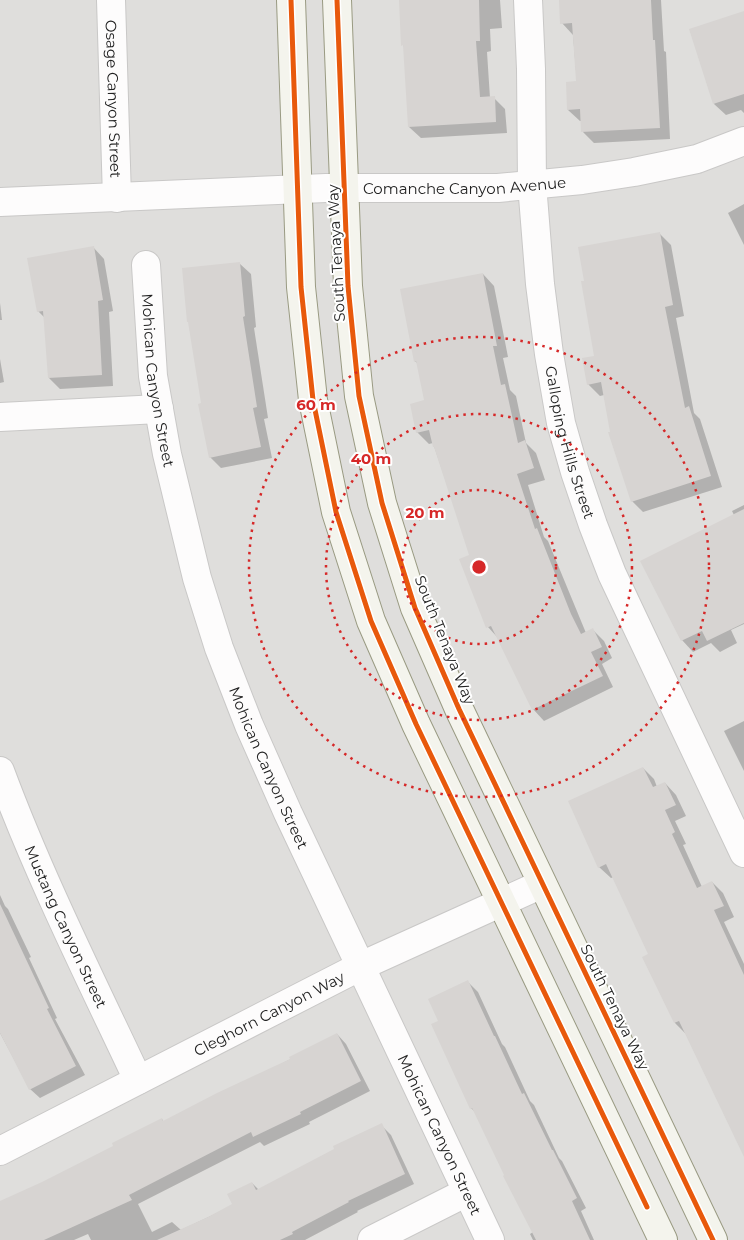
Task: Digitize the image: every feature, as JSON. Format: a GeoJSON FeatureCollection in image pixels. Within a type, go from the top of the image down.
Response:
{"type":"FeatureCollection","features":[{"type":"Feature","properties":{"kind":"street","name":"Osage Canyon Street"},"geometry":{"type":"LineString","coordinates":[[111,0],[117,198]]}},
{"type":"Feature","properties":{"kind":"street"},"geometry":{"type":"LineString","coordinates":[[291,0],[301,287],[313,400],[336,512],[371,621],[416,724],[663,1240]]}},
{"type":"Feature","properties":{"kind":"street","name":"South Tenaya Way"},"geometry":{"type":"LineString","coordinates":[[337,0],[348,286],[359,396],[382,503],[415,608],[459,709],[713,1240]]}},
{"type":"Feature","properties":{"kind":"street","name":"Galloping Hills Street"},"geometry":{"type":"LineString","coordinates":[[528,0],[532,184],[540,284],[549,354],[562,423],[575,472],[612,574],[744,853]]}},
{"type":"Feature","properties":{"kind":"street","name":"Comanche Canyon Avenue"},"geometry":{"type":"LineString","coordinates":[[0,202],[298,189],[498,188],[634,172],[697,159],[744,142]]}},
{"type":"Feature","properties":{"kind":"street","name":"Mohican Canyon Street"},"geometry":{"type":"LineString","coordinates":[[146,265],[153,376],[169,462],[197,578],[219,648],[248,725],[292,822],[490,1240]]}},
{"type":"Feature","properties":{"kind":"street"},"geometry":{"type":"LineString","coordinates":[[0,417],[159,409]]}},
{"type":"Feature","properties":{"kind":"street","name":"Mustang Canyon Street"},"geometry":{"type":"LineString","coordinates":[[0,771],[12,803],[72,939],[138,1080]]}},
{"type":"Feature","properties":{"kind":"street","name":"Cleghorn Canyon Way"},"geometry":{"type":"LineString","coordinates":[[0,1151],[361,966],[542,884]]}},
{"type":"Feature","properties":{"kind":"street"},"geometry":{"type":"LineString","coordinates":[[372,1240],[467,1192]]}},
{"type":"Feature","properties":{"kind":"shaded area"},"geometry":{"type":"Polygon","coordinates":[[[0,0],[744,0],[744,1240],[0,1240],[0,0]]]}},
{"type":"Feature","properties":{"kind":"building"},"geometry":{"type":"Polygon","coordinates":[[[399,0],[479,0],[480,41],[476,41],[480,97],[495,96],[496,122],[408,127],[399,0]]]}},
{"type":"Feature","properties":{"kind":"building"},"geometry":{"type":"Polygon","coordinates":[[[559,0],[651,0],[660,128],[581,132],[580,109],[567,110],[566,82],[576,81],[572,23],[560,24],[559,0]]]}},
{"type":"Feature","properties":{"kind":"building"},"geometry":{"type":"Polygon","coordinates":[[[744,11],[744,94],[713,104],[689,29],[744,11]]]}},
{"type":"Feature","properties":{"kind":"building"},"geometry":{"type":"Polygon","coordinates":[[[660,232],[673,305],[665,307],[685,408],[689,406],[711,476],[631,502],[608,432],[610,432],[601,382],[587,385],[582,358],[594,356],[581,281],[584,281],[578,247],[660,232]]]}},
{"type":"Feature","properties":{"kind":"building"},"geometry":{"type":"Polygon","coordinates":[[[94,246],[103,300],[98,301],[102,375],[48,378],[43,311],[37,312],[27,258],[94,246]]]}},
{"type":"Feature","properties":{"kind":"building"},"geometry":{"type":"Polygon","coordinates":[[[240,262],[245,316],[243,317],[257,407],[253,408],[261,447],[209,458],[198,404],[201,403],[187,322],[182,268],[240,262]]]}},
{"type":"Feature","properties":{"kind":"building"},"geometry":{"type":"Polygon","coordinates":[[[483,273],[497,346],[493,346],[501,385],[505,384],[518,443],[525,440],[534,468],[517,474],[535,529],[537,528],[571,614],[581,634],[593,628],[602,647],[591,652],[603,676],[532,710],[491,626],[486,628],[459,559],[469,555],[429,430],[416,433],[410,404],[424,400],[416,361],[414,362],[400,289],[483,273]]]}},
{"type":"Feature","properties":{"kind":"building"},"geometry":{"type":"Polygon","coordinates":[[[744,509],[744,623],[707,641],[702,631],[681,641],[640,561],[744,509]]]}},
{"type":"Feature","properties":{"kind":"building"},"geometry":{"type":"Polygon","coordinates":[[[643,767],[653,787],[665,782],[676,805],[665,810],[675,832],[672,834],[697,888],[712,881],[724,906],[714,910],[744,975],[744,1157],[679,1021],[674,1023],[642,957],[648,954],[606,864],[598,868],[568,801],[643,767]]]}},
{"type":"Feature","properties":{"kind":"building"},"geometry":{"type":"Polygon","coordinates":[[[0,904],[49,1008],[47,1009],[76,1066],[29,1090],[0,1033],[0,904]]]}},
{"type":"Feature","properties":{"kind":"building"},"geometry":{"type":"Polygon","coordinates":[[[468,980],[522,1094],[524,1093],[577,1198],[572,1201],[590,1240],[536,1240],[503,1176],[472,1108],[470,1109],[431,1024],[438,1021],[428,999],[468,980]]]}},
{"type":"Feature","properties":{"kind":"building"},"geometry":{"type":"Polygon","coordinates":[[[337,1033],[361,1081],[300,1112],[301,1114],[253,1137],[251,1132],[129,1195],[132,1200],[44,1240],[0,1240],[0,1201],[113,1146],[112,1143],[162,1118],[163,1121],[290,1059],[289,1057],[337,1033]]]}},
{"type":"Feature","properties":{"kind":"building"},"geometry":{"type":"Polygon","coordinates":[[[382,1123],[405,1174],[348,1201],[292,1232],[293,1234],[280,1240],[157,1240],[232,1204],[227,1194],[252,1182],[256,1190],[334,1149],[333,1146],[382,1123]]]}},
{"type":"Feature","properties":{"kind":"cycle path"},"geometry":{"type":"LineString","coordinates":[[291,0],[301,287],[313,400],[336,512],[371,621],[416,724],[647,1207]]}},
{"type":"Feature","properties":{"kind":"cycle path"},"geometry":{"type":"LineString","coordinates":[[337,0],[348,286],[359,396],[382,503],[415,608],[459,709],[713,1240]]}}]}
